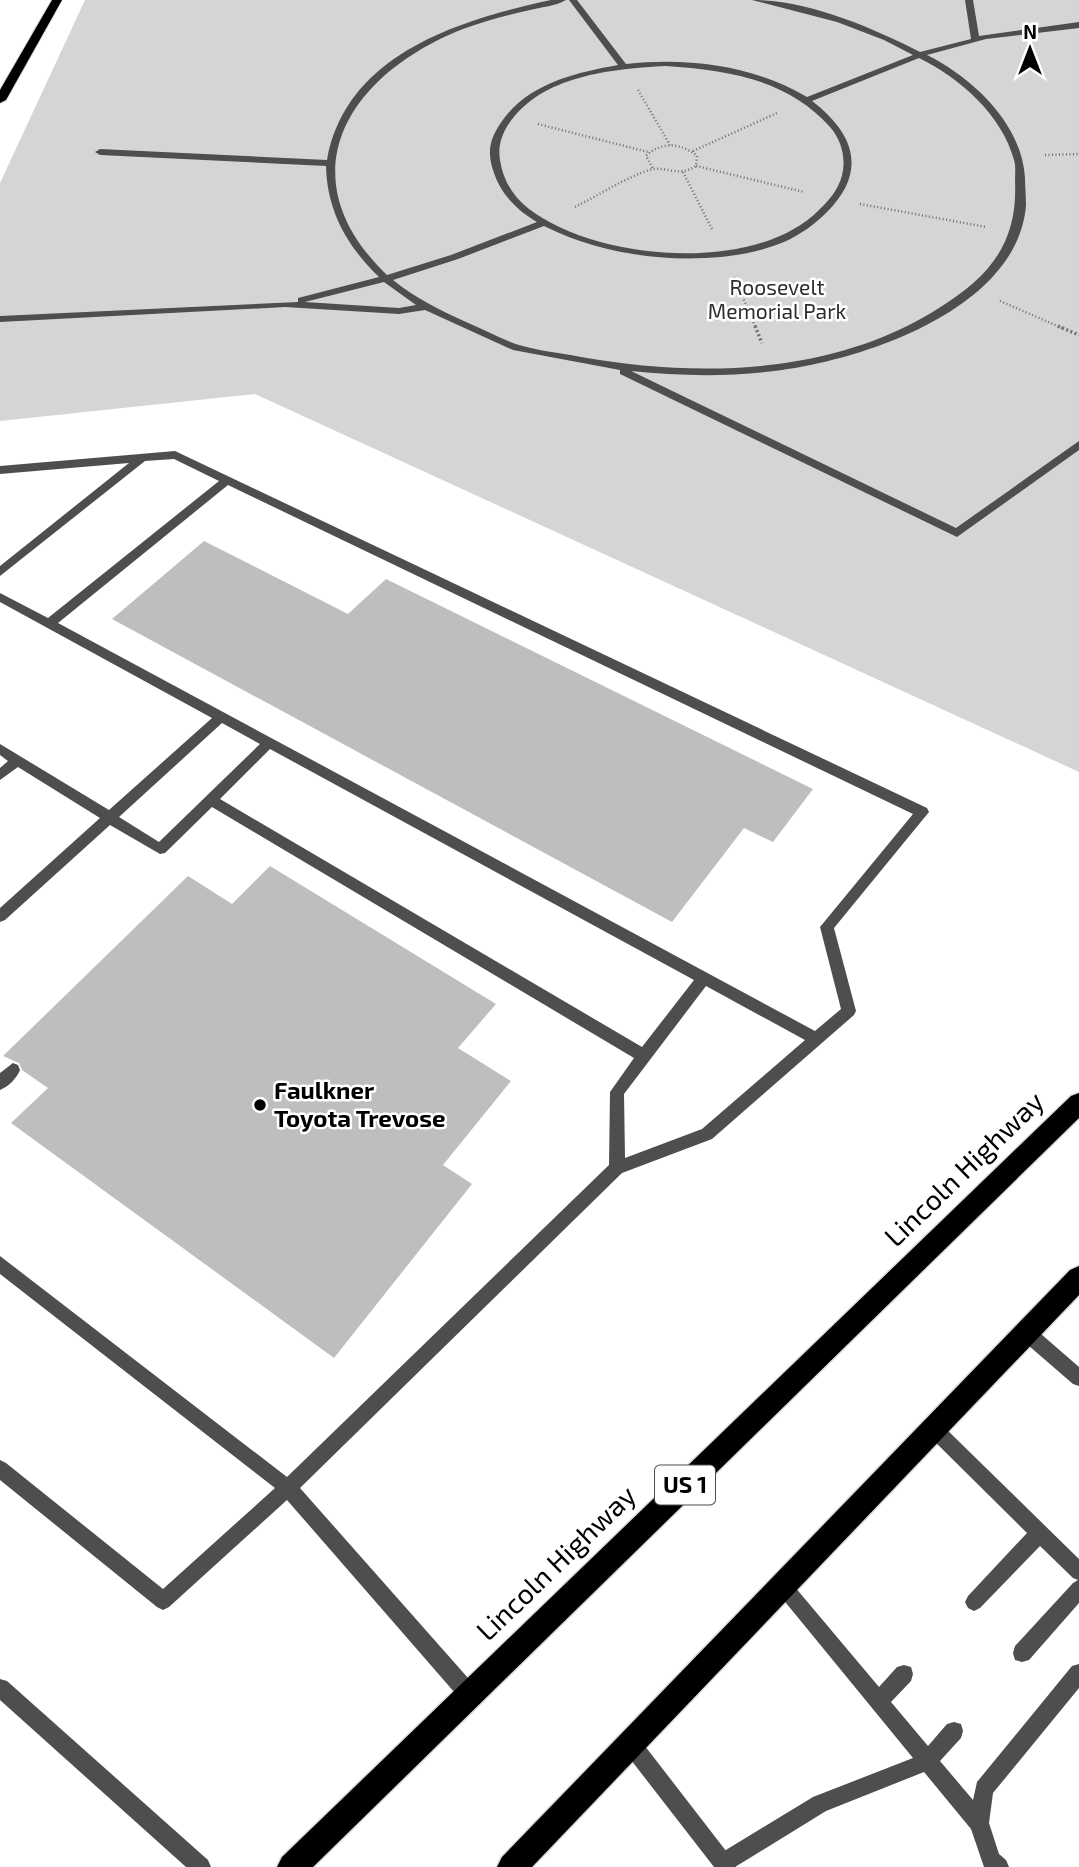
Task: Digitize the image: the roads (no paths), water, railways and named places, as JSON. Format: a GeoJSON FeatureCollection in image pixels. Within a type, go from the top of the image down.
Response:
{"type":"FeatureCollection","features":[{"type":"Feature","properties":{"kind":"highway","name":"Lincoln Highway"},"geometry":{"type":"LineString","coordinates":[[292,1867],[1079,1103]]}},
{"type":"Feature","properties":{"kind":"highway"},"geometry":{"type":"LineString","coordinates":[[512,1867],[1079,1278]]}},
{"type":"Feature","properties":{"kind":"main road"},"geometry":{"type":"LineString","coordinates":[[0,100],[57,0]]}},
{"type":"Feature","properties":{"kind":"street"},"geometry":{"type":"LineString","coordinates":[[562,0],[498,14],[433,40],[381,74],[345,116],[329,163],[333,205],[355,246],[387,280],[425,307],[512,346],[617,369],[696,373],[773,368],[850,352],[917,327],[973,289],[1004,256],[1017,233],[1024,185],[1018,155],[998,118],[965,84],[922,54],[862,26],[793,6],[756,0]]}},
{"type":"Feature","properties":{"kind":"street"},"geometry":{"type":"LineString","coordinates":[[573,0],[623,66]]}},
{"type":"Feature","properties":{"kind":"street"},"geometry":{"type":"LineString","coordinates":[[969,0],[975,40]]}},
{"type":"Feature","properties":{"kind":"street"},"geometry":{"type":"LineString","coordinates":[[806,100],[922,54],[975,40],[1079,25]]}},
{"type":"Feature","properties":{"kind":"street"},"geometry":{"type":"LineString","coordinates":[[666,63],[718,68],[777,84],[806,100],[830,119],[845,141],[850,165],[844,188],[828,210],[801,229],[766,244],[724,253],[678,256],[632,253],[589,243],[531,216],[506,190],[494,163],[497,136],[510,117],[540,91],[575,76],[623,66],[666,63]]}},
{"type":"Feature","properties":{"kind":"street"},"geometry":{"type":"LineString","coordinates":[[100,152],[329,163]]}},
{"type":"Feature","properties":{"kind":"street"},"geometry":{"type":"LineString","coordinates":[[285,304],[387,280],[543,223]]}},
{"type":"Feature","properties":{"kind":"street"},"geometry":{"type":"LineString","coordinates":[[0,319],[285,304],[399,310],[425,307]]}},
{"type":"Feature","properties":{"kind":"street"},"geometry":{"type":"LineString","coordinates":[[617,369],[957,533],[1079,445]]}},
{"type":"Feature","properties":{"kind":"street"},"geometry":{"type":"LineString","coordinates":[[0,470],[175,456],[922,811],[827,927],[849,1011],[707,1134],[617,1168],[288,1488],[163,1601],[0,1469]]}},
{"type":"Feature","properties":{"kind":"street"},"geometry":{"type":"LineString","coordinates":[[0,572],[142,457]]}},
{"type":"Feature","properties":{"kind":"street"},"geometry":{"type":"LineString","coordinates":[[49,624],[227,480]]}},
{"type":"Feature","properties":{"kind":"street"},"geometry":{"type":"LineString","coordinates":[[0,597],[816,1039]]}},
{"type":"Feature","properties":{"kind":"street"},"geometry":{"type":"LineString","coordinates":[[0,916],[221,717]]}},
{"type":"Feature","properties":{"kind":"street"},"geometry":{"type":"LineString","coordinates":[[0,749],[160,849],[269,743]]}},
{"type":"Feature","properties":{"kind":"street"},"geometry":{"type":"LineString","coordinates":[[0,775],[18,760]]}},
{"type":"Feature","properties":{"kind":"street"},"geometry":{"type":"LineString","coordinates":[[211,800],[645,1056]]}},
{"type":"Feature","properties":{"kind":"street"},"geometry":{"type":"LineString","coordinates":[[617,1168],[617,1092],[704,978]]}},
{"type":"Feature","properties":{"kind":"street"},"geometry":{"type":"LineString","coordinates":[[0,1083],[13,1070]]}},
{"type":"Feature","properties":{"kind":"street"},"geometry":{"type":"LineString","coordinates":[[0,1264],[288,1488],[469,1694]]}},
{"type":"Feature","properties":{"kind":"street"},"geometry":{"type":"LineString","coordinates":[[1027,1333],[1079,1378]]}},
{"type":"Feature","properties":{"kind":"street"},"geometry":{"type":"LineString","coordinates":[[934,1429],[1079,1572]]}},
{"type":"Feature","properties":{"kind":"street"},"geometry":{"type":"LineString","coordinates":[[974,1602],[1040,1533]]}},
{"type":"Feature","properties":{"kind":"street"},"geometry":{"type":"LineString","coordinates":[[783,1586],[979,1823],[991,1860],[999,1867]]}},
{"type":"Feature","properties":{"kind":"street"},"geometry":{"type":"LineString","coordinates":[[1022,1653],[1079,1589]]}},
{"type":"Feature","properties":{"kind":"street"},"geometry":{"type":"LineString","coordinates":[[979,1823],[984,1789],[1079,1673]]}},
{"type":"Feature","properties":{"kind":"street"},"geometry":{"type":"LineString","coordinates":[[878,1701],[904,1674]]}},
{"type":"Feature","properties":{"kind":"street"},"geometry":{"type":"LineString","coordinates":[[0,1688],[201,1867]]}},
{"type":"Feature","properties":{"kind":"street"},"geometry":{"type":"LineString","coordinates":[[631,1744],[725,1865],[820,1804],[928,1761],[954,1731]]}},
{"type":"Feature","properties":{"kind":"place","name":"Faulkner Toyota Trevose"},"geometry":{"type":"Point","coordinates":[260,1105]}},
{"type":"Feature","properties":{"kind":"park label","name":"Roosevelt Memorial Park"},"geometry":{"type":"Point","coordinates":[777,300]}}]}
